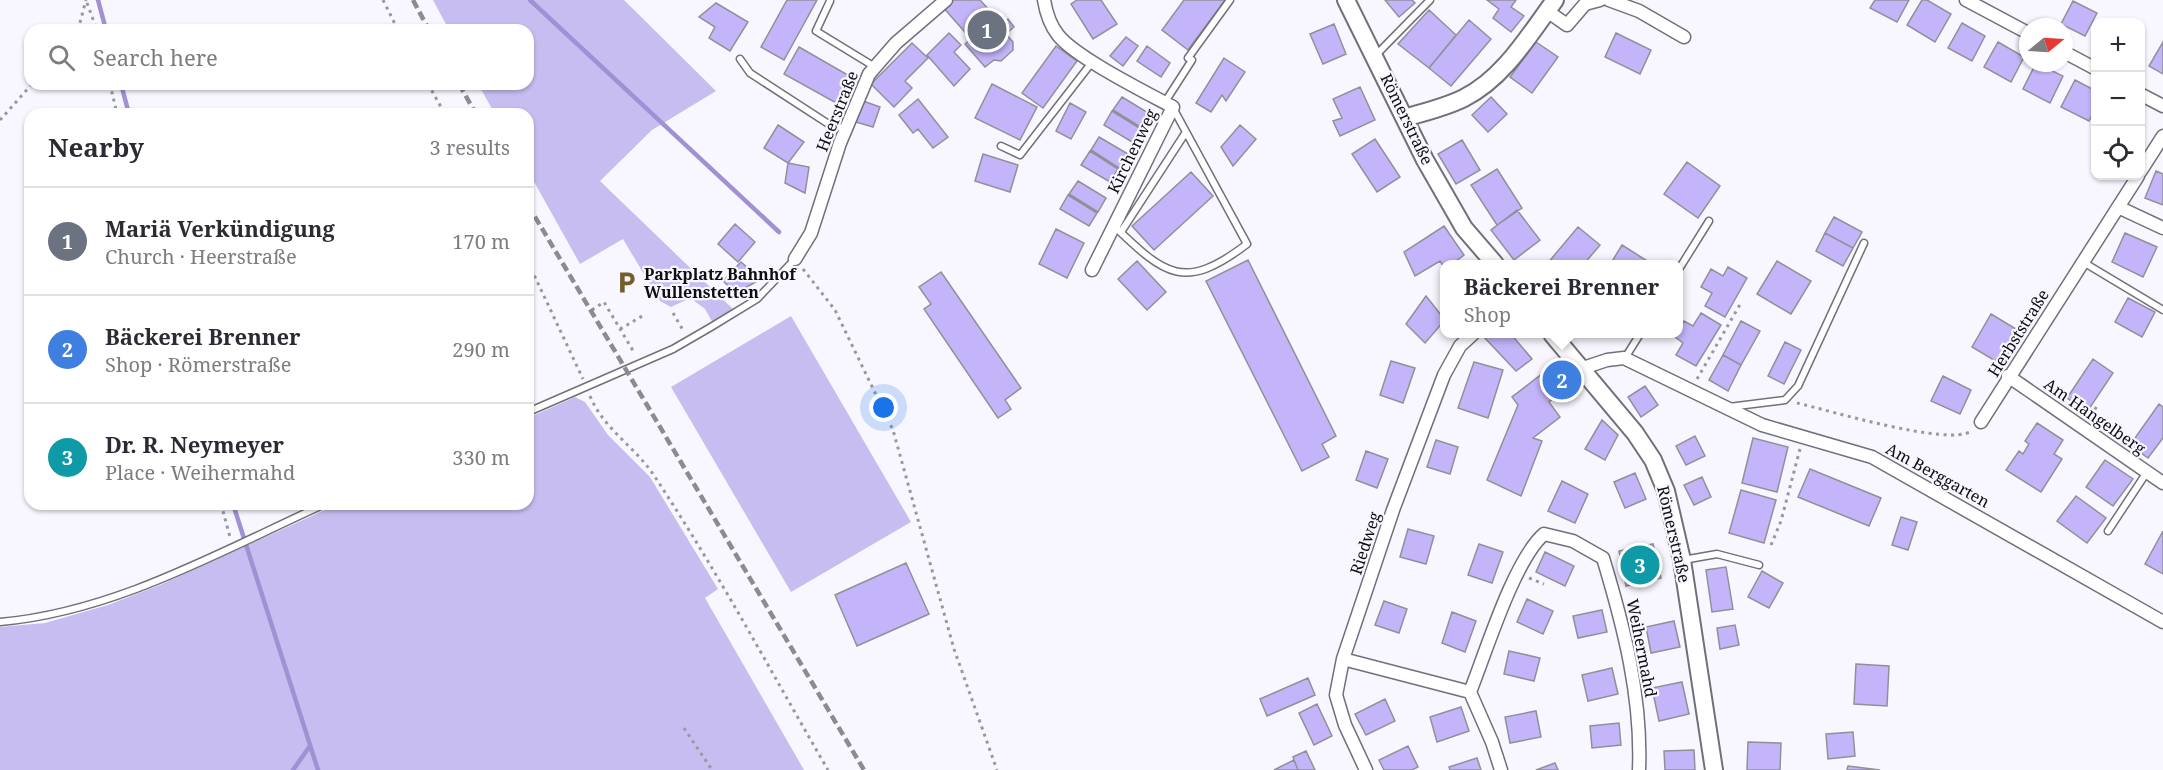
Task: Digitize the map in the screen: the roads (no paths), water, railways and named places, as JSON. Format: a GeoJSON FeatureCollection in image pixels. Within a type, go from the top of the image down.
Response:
{"type":"FeatureCollection","features":[{"type":"Feature","properties":{"kind":"main road","name":"Römerstraße"},"geometry":{"type":"LineString","coordinates":[[1346,0],[1407,117],[1425,159],[1464,228],[1491,260]]}},
{"type":"Feature","properties":{"kind":"main road"},"geometry":{"type":"LineString","coordinates":[[1407,117],[1450,104],[1483,87],[1509,61],[1551,6]]}},
{"type":"Feature","properties":{"kind":"main road","name":"Römerstraße"},"geometry":{"type":"LineString","coordinates":[[1556,338],[1583,368],[1653,460],[1666,491],[1682,560],[1714,770]]}},
{"type":"Feature","properties":{"kind":"street","name":"Heerstraße"},"geometry":{"type":"LineString","coordinates":[[795,259],[811,233],[845,129],[869,74],[896,43],[946,0]]}},
{"type":"Feature","properties":{"kind":"street","name":"Kirchenweg"},"geometry":{"type":"LineString","coordinates":[[1044,0],[1047,14],[1057,34],[1073,50],[1169,105],[1118,229],[1092,270]]}},
{"type":"Feature","properties":{"kind":"street"},"geometry":{"type":"LineString","coordinates":[[1551,6],[1567,25],[1585,4],[1600,0]]}},
{"type":"Feature","properties":{"kind":"street"},"geometry":{"type":"LineString","coordinates":[[1609,0],[1639,11],[1684,37]]}},
{"type":"Feature","properties":{"kind":"street"},"geometry":{"type":"LineString","coordinates":[[1966,0],[2019,28]]}},
{"type":"Feature","properties":{"kind":"street"},"geometry":{"type":"LineString","coordinates":[[2073,57],[2091,66]]}},
{"type":"Feature","properties":{"kind":"street"},"geometry":{"type":"LineString","coordinates":[[2145,97],[2163,106]]}},
{"type":"Feature","properties":{"kind":"street","name":"Herbststraße"},"geometry":{"type":"LineString","coordinates":[[2145,164],[2163,136]]}},
{"type":"Feature","properties":{"kind":"street","name":"Herbststraße"},"geometry":{"type":"LineString","coordinates":[[1981,422],[2008,376],[2135,180]]}},
{"type":"Feature","properties":{"kind":"street"},"geometry":{"type":"LineString","coordinates":[[2118,207],[2163,228]]}},
{"type":"Feature","properties":{"kind":"street","name":"Riedweg"},"geometry":{"type":"LineString","coordinates":[[1366,770],[1345,726],[1336,695],[1343,659],[1393,510],[1444,375],[1460,346],[1468,338]]}},
{"type":"Feature","properties":{"kind":"street"},"geometry":{"type":"LineString","coordinates":[[1583,368],[1607,360],[1624,358]]}},
{"type":"Feature","properties":{"kind":"street","name":"Am Berggarten"},"geometry":{"type":"LineString","coordinates":[[1624,358],[1762,425],[1872,457],[2163,622]]}},
{"type":"Feature","properties":{"kind":"street","name":"Am Hangelberg"},"geometry":{"type":"LineString","coordinates":[[2008,376],[2163,483]]}},
{"type":"Feature","properties":{"kind":"street","name":"Weihermahd"},"geometry":{"type":"LineString","coordinates":[[1470,692],[1505,602],[1533,544],[1544,534],[1573,541],[1603,558],[1623,625],[1641,733],[1639,770]]}},
{"type":"Feature","properties":{"kind":"street"},"geometry":{"type":"LineString","coordinates":[[1343,659],[1470,692],[1492,742],[1501,770]]}},
{"type":"Feature","properties":{"kind":"lane"},"geometry":{"type":"LineString","coordinates":[[1186,132],[1118,229],[1149,260],[1174,273],[1194,273],[1232,255],[1247,244],[1186,132],[1169,105],[1192,60],[1188,58],[1230,0]]}},
{"type":"Feature","properties":{"kind":"lane"},"geometry":{"type":"LineString","coordinates":[[1376,55],[1430,0]]}},
{"type":"Feature","properties":{"kind":"lane"},"geometry":{"type":"LineString","coordinates":[[830,1],[816,32],[875,67]]}},
{"type":"Feature","properties":{"kind":"lane"},"geometry":{"type":"LineString","coordinates":[[740,59],[750,72],[827,123],[845,129]]}},
{"type":"Feature","properties":{"kind":"lane"},"geometry":{"type":"LineString","coordinates":[[1001,146],[1020,155],[1093,61]]}},
{"type":"Feature","properties":{"kind":"lane"},"geometry":{"type":"LineString","coordinates":[[1683,263],[1709,221]]}},
{"type":"Feature","properties":{"kind":"lane"},"geometry":{"type":"LineString","coordinates":[[1724,408],[1785,400],[1798,386],[1864,243]]}},
{"type":"Feature","properties":{"kind":"lane"},"geometry":{"type":"LineString","coordinates":[[534,409],[689,340],[757,299],[795,259]]}},
{"type":"Feature","properties":{"kind":"lane"},"geometry":{"type":"LineString","coordinates":[[2083,262],[2163,310]]}},
{"type":"Feature","properties":{"kind":"lane"},"geometry":{"type":"LineString","coordinates":[[1624,358],[1637,338]]}},
{"type":"Feature","properties":{"kind":"lane"},"geometry":{"type":"LineString","coordinates":[[2108,531],[2147,472]]}},
{"type":"Feature","properties":{"kind":"lane"},"geometry":{"type":"LineString","coordinates":[[0,622],[43,618],[105,600],[233,547],[312,510]]}},
{"type":"Feature","properties":{"kind":"lane"},"geometry":{"type":"LineString","coordinates":[[1682,560],[1717,555],[1759,565]]}},
{"type":"Feature","properties":{"kind":"waterway"},"geometry":{"type":"LineString","coordinates":[[98,0],[104,24]]}},
{"type":"Feature","properties":{"kind":"waterway"},"geometry":{"type":"LineString","coordinates":[[530,0],[779,232]]}},
{"type":"Feature","properties":{"kind":"waterway"},"geometry":{"type":"LineString","coordinates":[[123,90],[127,108]]}},
{"type":"Feature","properties":{"kind":"waterway"},"geometry":{"type":"LineString","coordinates":[[235,510],[318,770]]}},
{"type":"Feature","properties":{"kind":"waterway"},"geometry":{"type":"LineString","coordinates":[[293,770],[310,746]]}},
{"type":"Feature","properties":{"kind":"railway"},"geometry":{"type":"LineString","coordinates":[[413,0],[426,24]]}},
{"type":"Feature","properties":{"kind":"railway"},"geometry":{"type":"LineString","coordinates":[[462,90],[473,108]]}},
{"type":"Feature","properties":{"kind":"railway"},"geometry":{"type":"LineString","coordinates":[[534,215],[864,770]]}},
{"type":"Feature","properties":{"kind":"place","name":"Mariä Verkündigung"},"geometry":{"type":"Point","coordinates":[987,30]}},
{"type":"Feature","properties":{"kind":"place","name":"Parkplatz Bahnhof Wullenstetten"},"geometry":{"type":"Point","coordinates":[626,283]}},
{"type":"Feature","properties":{"kind":"place","name":"Bäckerei Brenner"},"geometry":{"type":"Point","coordinates":[1562,380]}},
{"type":"Feature","properties":{"kind":"place","name":"Dr. R. Neymeyer"},"geometry":{"type":"Point","coordinates":[1640,565]}}]}
